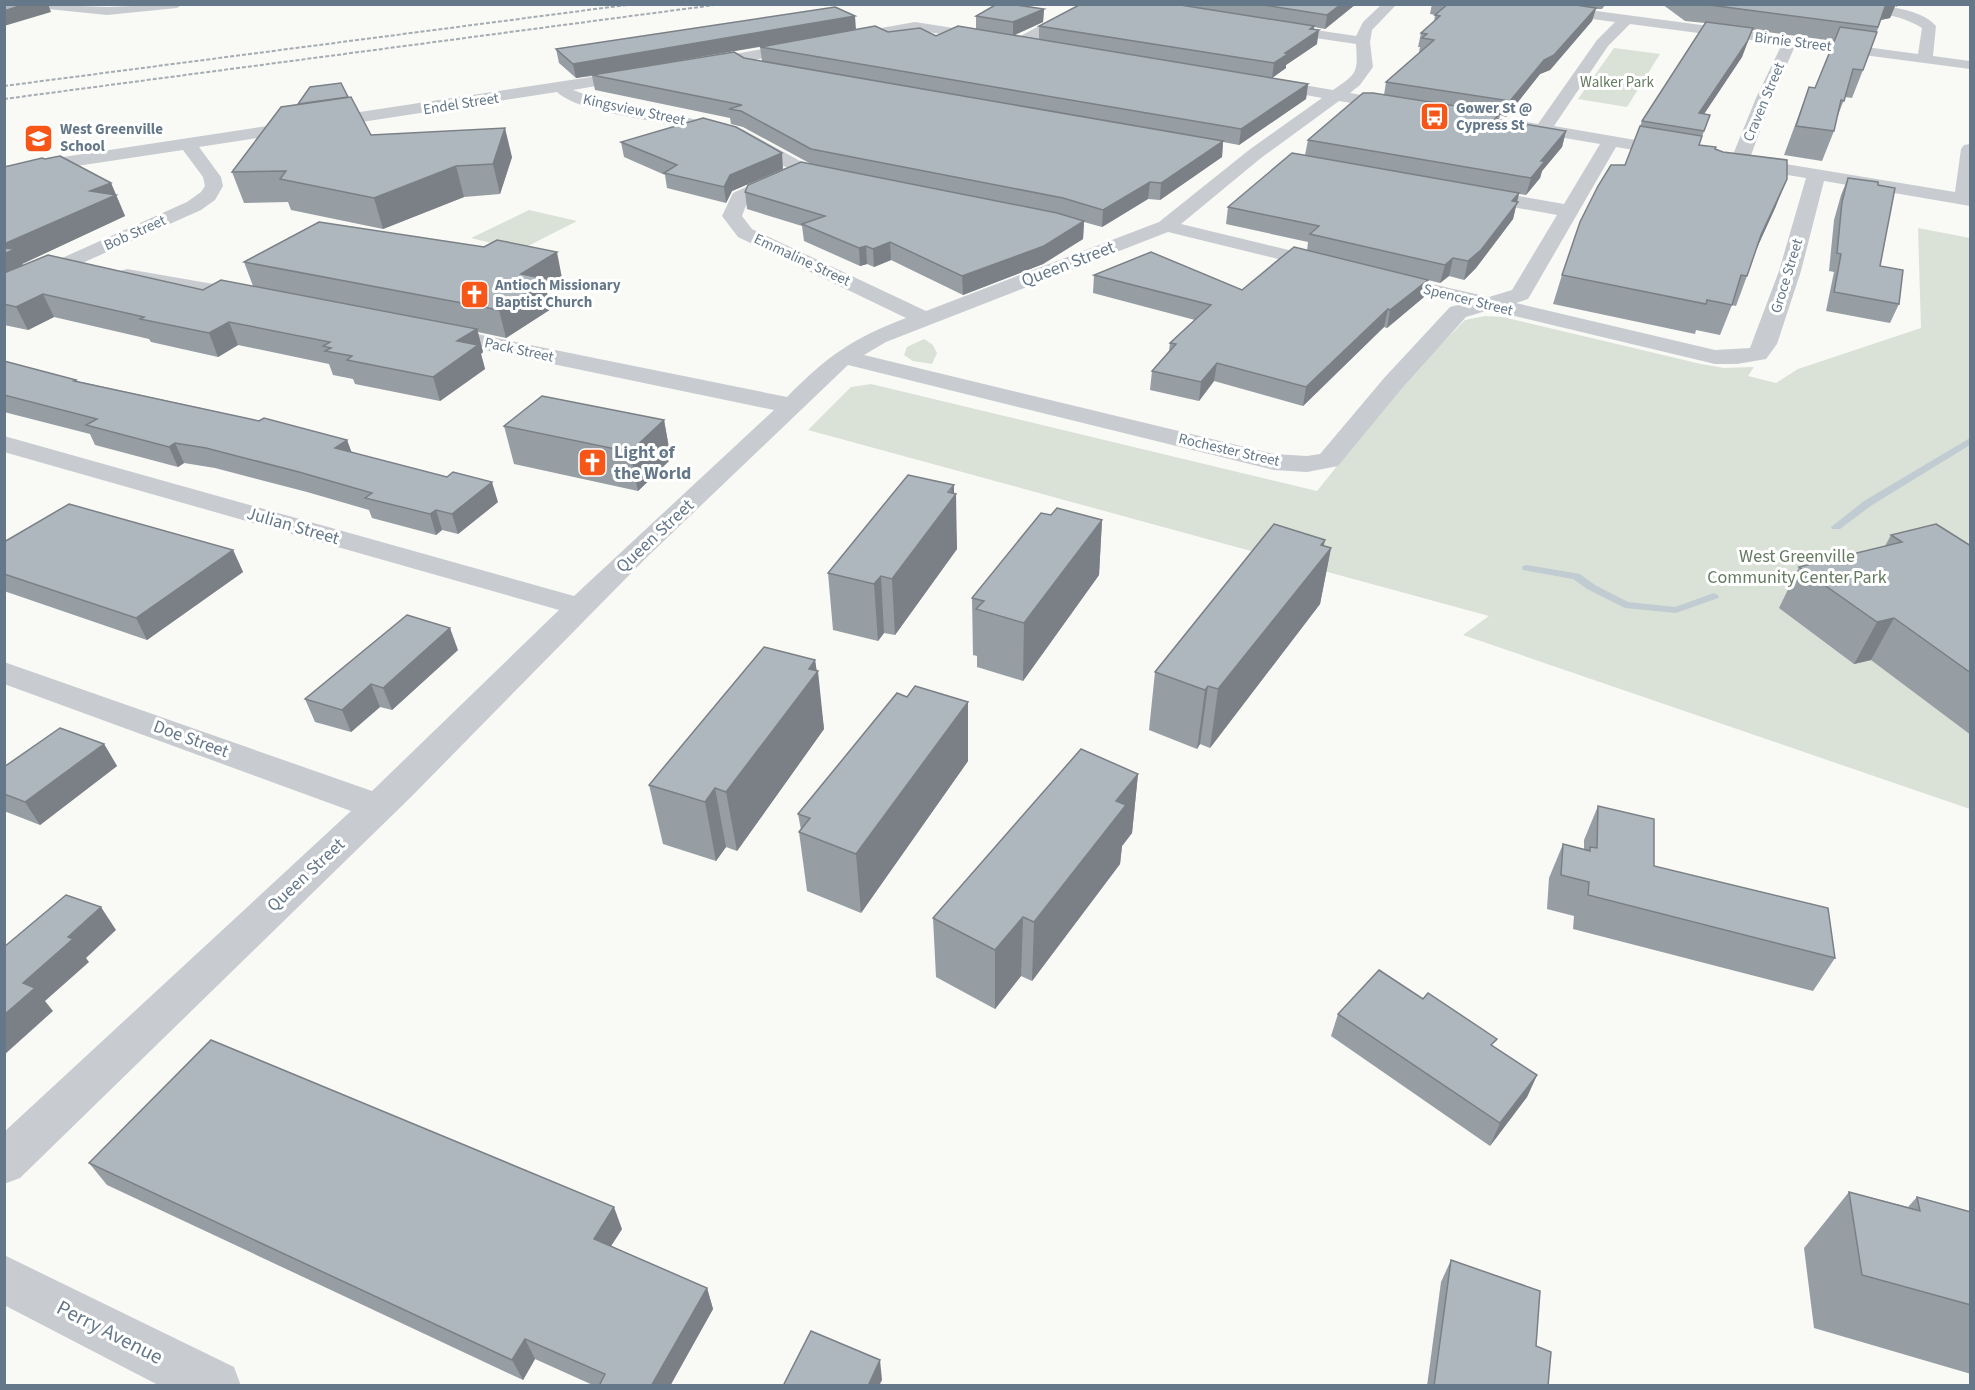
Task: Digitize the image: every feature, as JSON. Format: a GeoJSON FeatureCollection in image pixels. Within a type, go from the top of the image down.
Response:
{"type":"FeatureCollection","features":[{"type":"Feature","properties":{"kind":"street"},"geometry":{"type":"LineString","coordinates":[[38,4],[108,10],[177,4]]}},
{"type":"Feature","properties":{"kind":"street"},"geometry":{"type":"LineString","coordinates":[[1016,42],[1055,25],[1092,4]]}},
{"type":"Feature","properties":{"kind":"street"},"geometry":{"type":"LineString","coordinates":[[1260,25],[1362,41],[1373,17],[1391,4]]}},
{"type":"Feature","properties":{"kind":"street"},"geometry":{"type":"LineString","coordinates":[[1824,4],[1900,15],[1923,21],[1929,26],[1925,59]]}},
{"type":"Feature","properties":{"kind":"street","name":"Birnie Street"},"geometry":{"type":"LineString","coordinates":[[1514,5],[1971,65]]}},
{"type":"Feature","properties":{"kind":"street"},"geometry":{"type":"LineString","coordinates":[[1543,129],[1572,90],[1602,43],[1626,20]]}},
{"type":"Feature","properties":{"kind":"street"},"geometry":{"type":"LineString","coordinates":[[679,69],[915,26],[1039,46]]}},
{"type":"Feature","properties":{"kind":"street","name":"Queen Street"},"geometry":{"type":"LineString","coordinates":[[4,1163],[378,807],[636,552],[844,357],[878,337],[926,319],[1110,239],[1166,226],[1365,70],[1366,57],[1362,41]]}},
{"type":"Feature","properties":{"kind":"street","name":"Craven Street"},"geometry":{"type":"LineString","coordinates":[[1790,42],[1733,161],[1816,175]]}},
{"type":"Feature","properties":{"kind":"street"},"geometry":{"type":"LineString","coordinates":[[724,61],[765,68]]}},
{"type":"Feature","properties":{"kind":"street","name":"Endel Street"},"geometry":{"type":"LineString","coordinates":[[4,172],[656,72]]}},
{"type":"Feature","properties":{"kind":"street"},"geometry":{"type":"LineString","coordinates":[[1248,80],[1414,108]]}},
{"type":"Feature","properties":{"kind":"street","name":"Kingsview Street"},"geometry":{"type":"LineString","coordinates":[[562,88],[570,96],[597,104],[736,133],[802,169],[851,180]]}},
{"type":"Feature","properties":{"kind":"street"},"geometry":{"type":"LineString","coordinates":[[1507,124],[1692,154]]}},
{"type":"Feature","properties":{"kind":"street","name":"Rochester Street"},"geometry":{"type":"LineString","coordinates":[[844,357],[1274,462],[1307,464],[1329,460],[1394,382],[1458,312],[1508,300],[1520,294],[1611,141]]}},
{"type":"Feature","properties":{"kind":"street","name":"Bob Street"},"geometry":{"type":"LineString","coordinates":[[4,292],[171,217],[208,196],[214,186],[212,177],[188,145]]}},
{"type":"Feature","properties":{"kind":"street"},"geometry":{"type":"LineString","coordinates":[[1816,175],[1967,200],[1971,149]]}},
{"type":"Feature","properties":{"kind":"street","name":"Emmaline Street"},"geometry":{"type":"LineString","coordinates":[[802,169],[740,197],[732,216],[745,233],[926,319]]}},
{"type":"Feature","properties":{"kind":"street","name":"Groce Street"},"geometry":{"type":"LineString","coordinates":[[1737,357],[1758,354],[1765,344],[1790,271],[1816,175]]}},
{"type":"Feature","properties":{"kind":"street"},"geometry":{"type":"LineString","coordinates":[[1455,191],[1569,211]]}},
{"type":"Feature","properties":{"kind":"street","name":"Spencer Street"},"geometry":{"type":"LineString","coordinates":[[1166,226],[1677,349],[1715,357],[1737,357]]}},
{"type":"Feature","properties":{"kind":"street"},"geometry":{"type":"LineString","coordinates":[[67,264],[264,300]]}},
{"type":"Feature","properties":{"kind":"street","name":"Pack Street"},"geometry":{"type":"LineString","coordinates":[[412,328],[793,406]]}},
{"type":"Feature","properties":{"kind":"street","name":"Julian Street"},"geometry":{"type":"LineString","coordinates":[[4,444],[581,607]]}},
{"type":"Feature","properties":{"kind":"street","name":"Doe Street"},"geometry":{"type":"LineString","coordinates":[[4,672],[378,807]]}},
{"type":"Feature","properties":{"kind":"street","name":"Perry Avenue"},"geometry":{"type":"LineString","coordinates":[[4,1279],[215,1386]]}},
{"type":"Feature","properties":{"kind":"green space","name":"Walker Park"},"geometry":{"type":"Polygon","coordinates":[[[1614,48],[1660,54],[1627,107],[1578,99],[1614,48]]]}},
{"type":"Feature","properties":{"kind":"green space"},"geometry":{"type":"Polygon","coordinates":[[[529,210],[577,221],[520,250],[471,238],[529,210]]]}},
{"type":"Feature","properties":{"kind":"green space","name":"West Greenville Community Center Park"},"geometry":{"type":"Polygon","coordinates":[[[1918,228],[1970,238],[1970,809],[1463,635],[1489,616],[808,430],[851,387],[871,384],[1317,491],[1408,378],[1465,320],[1485,316],[1503,317],[1701,364],[1724,368],[1754,367],[1748,376],[1776,383],[1798,369],[1921,328],[1918,228]]]}},
{"type":"Feature","properties":{"kind":"green space"},"geometry":{"type":"Polygon","coordinates":[[[924,339],[933,345],[937,353],[932,364],[913,361],[904,355],[907,347],[924,339]]]}},
{"type":"Feature","properties":{"kind":"building"},"geometry":{"type":"Polygon","coordinates":[[[4,4],[25,4],[4,11],[4,4]]]}},
{"type":"Feature","properties":{"kind":"building"},"geometry":{"type":"Polygon","coordinates":[[[997,4],[1044,9],[1013,22],[976,16],[997,4]]]}},
{"type":"Feature","properties":{"kind":"building"},"geometry":{"type":"Polygon","coordinates":[[[1081,4],[1174,4],[1314,26],[1310,29],[1319,30],[1274,63],[1039,26],[1081,4]]]}},
{"type":"Feature","properties":{"kind":"building"},"geometry":{"type":"Polygon","coordinates":[[[1257,4],[1341,4],[1327,15],[1257,4]]]}},
{"type":"Feature","properties":{"kind":"building"},"geometry":{"type":"Polygon","coordinates":[[[1448,4],[1569,4],[1596,8],[1554,55],[1544,60],[1510,101],[1386,82],[1434,40],[1422,38],[1427,34],[1421,33],[1440,16],[1435,15],[1448,4]]]}},
{"type":"Feature","properties":{"kind":"building"},"geometry":{"type":"Polygon","coordinates":[[[1702,4],[1886,4],[1878,27],[1702,4]]]}},
{"type":"Feature","properties":{"kind":"building"},"geometry":{"type":"Polygon","coordinates":[[[835,7],[855,16],[573,64],[556,49],[835,7]]]}},
{"type":"Feature","properties":{"kind":"building"},"geometry":{"type":"Polygon","coordinates":[[[1706,22],[1753,28],[1747,42],[1699,113],[1710,115],[1704,131],[1642,121],[1706,22]]]}},
{"type":"Feature","properties":{"kind":"building"},"geometry":{"type":"Polygon","coordinates":[[[875,26],[888,32],[920,28],[936,36],[958,26],[1308,84],[1241,129],[760,47],[875,26]]]}},
{"type":"Feature","properties":{"kind":"building"},"geometry":{"type":"Polygon","coordinates":[[[1840,27],[1877,32],[1863,70],[1853,69],[1844,101],[1841,100],[1834,131],[1796,126],[1809,87],[1815,88],[1840,27]]]}},
{"type":"Feature","properties":{"kind":"building"},"geometry":{"type":"Polygon","coordinates":[[[734,52],[744,58],[1223,141],[1161,183],[1150,182],[1103,210],[1063,198],[811,149],[741,111],[729,109],[742,105],[592,75],[734,52]]]}},
{"type":"Feature","properties":{"kind":"building"},"geometry":{"type":"Polygon","coordinates":[[[341,83],[348,97],[298,104],[310,87],[341,83]]]}},
{"type":"Feature","properties":{"kind":"building"},"geometry":{"type":"Polygon","coordinates":[[[1363,93],[1500,113],[1495,119],[1566,131],[1541,161],[1545,161],[1531,178],[1308,140],[1363,93]]]}},
{"type":"Feature","properties":{"kind":"building"},"geometry":{"type":"Polygon","coordinates":[[[351,97],[371,135],[505,128],[493,164],[456,166],[374,198],[280,179],[286,171],[232,172],[281,107],[351,97]]]}},
{"type":"Feature","properties":{"kind":"building"},"geometry":{"type":"Polygon","coordinates":[[[703,118],[736,127],[782,153],[730,175],[724,187],[664,173],[677,165],[621,142],[703,118]]]}},
{"type":"Feature","properties":{"kind":"building"},"geometry":{"type":"Polygon","coordinates":[[[1640,126],[1702,136],[1699,145],[1716,147],[1715,149],[1723,152],[1787,160],[1787,179],[1761,235],[1747,276],[1741,275],[1732,305],[1707,300],[1706,304],[1562,275],[1580,222],[1598,186],[1611,165],[1625,165],[1640,126]]]}},
{"type":"Feature","properties":{"kind":"building"},"geometry":{"type":"Polygon","coordinates":[[[1292,153],[1519,193],[1512,201],[1518,202],[1481,250],[1468,261],[1453,258],[1445,265],[1310,234],[1319,226],[1228,207],[1292,153]]]}},
{"type":"Feature","properties":{"kind":"building"},"geometry":{"type":"Polygon","coordinates":[[[60,156],[111,183],[90,191],[116,195],[4,244],[4,167],[60,156]]]}},
{"type":"Feature","properties":{"kind":"building"},"geometry":{"type":"Polygon","coordinates":[[[801,162],[1057,213],[1084,221],[1044,246],[962,276],[890,242],[873,249],[866,246],[859,248],[802,224],[825,216],[745,192],[748,185],[801,162]]]}},
{"type":"Feature","properties":{"kind":"building"},"geometry":{"type":"Polygon","coordinates":[[[1848,178],[1878,182],[1878,185],[1895,188],[1880,266],[1903,270],[1899,304],[1834,292],[1841,254],[1837,253],[1842,202],[1848,178]]]}},
{"type":"Feature","properties":{"kind":"building"},"geometry":{"type":"Polygon","coordinates":[[[319,222],[484,247],[497,240],[557,252],[521,274],[541,278],[537,280],[545,282],[499,310],[244,262],[319,222]]]}},
{"type":"Feature","properties":{"kind":"building"},"geometry":{"type":"Polygon","coordinates":[[[1294,247],[1428,280],[1390,310],[1388,309],[1306,387],[1217,363],[1201,382],[1152,371],[1176,344],[1170,343],[1211,305],[1094,275],[1151,252],[1242,290],[1294,247]]]}},
{"type":"Feature","properties":{"kind":"building"},"geometry":{"type":"Polygon","coordinates":[[[4,248],[15,249],[4,254],[4,248]]]}},
{"type":"Feature","properties":{"kind":"building"},"geometry":{"type":"Polygon","coordinates":[[[48,255],[203,290],[221,280],[477,329],[457,341],[478,345],[433,377],[347,360],[352,356],[325,351],[331,348],[323,346],[330,342],[229,322],[209,333],[140,319],[144,317],[43,294],[16,307],[4,304],[4,273],[48,255]]]}},
{"type":"Feature","properties":{"kind":"building"},"geometry":{"type":"Polygon","coordinates":[[[4,361],[76,380],[74,381],[259,421],[264,418],[347,440],[335,448],[447,477],[453,472],[492,482],[452,514],[436,510],[430,514],[365,498],[372,493],[206,448],[175,443],[169,447],[86,425],[97,419],[4,395],[4,361]]]}},
{"type":"Feature","properties":{"kind":"building"},"geometry":{"type":"Polygon","coordinates":[[[542,396],[664,420],[630,452],[504,426],[542,396]]]}},
{"type":"Feature","properties":{"kind":"building"},"geometry":{"type":"Polygon","coordinates":[[[908,475],[954,485],[948,492],[956,494],[892,579],[881,576],[874,584],[828,573],[908,475]]]}},
{"type":"Feature","properties":{"kind":"building"},"geometry":{"type":"Polygon","coordinates":[[[69,504],[233,550],[136,618],[4,574],[4,542],[69,504]]]}},
{"type":"Feature","properties":{"kind":"building"},"geometry":{"type":"Polygon","coordinates":[[[1057,508],[1102,520],[1024,623],[976,609],[984,601],[972,598],[1041,513],[1051,515],[1057,508]]]}},
{"type":"Feature","properties":{"kind":"building"},"geometry":{"type":"Polygon","coordinates":[[[1274,524],[1325,540],[1321,545],[1331,548],[1218,689],[1208,686],[1205,690],[1155,672],[1274,524]]]}},
{"type":"Feature","properties":{"kind":"building"},"geometry":{"type":"Polygon","coordinates":[[[1936,524],[1971,546],[1971,673],[1894,618],[1877,622],[1799,567],[1902,542],[1891,535],[1936,524]]]}},
{"type":"Feature","properties":{"kind":"building"},"geometry":{"type":"Polygon","coordinates":[[[407,615],[450,628],[383,688],[371,684],[342,710],[305,699],[407,615]]]}},
{"type":"Feature","properties":{"kind":"building"},"geometry":{"type":"Polygon","coordinates":[[[764,647],[815,660],[809,669],[818,671],[726,792],[715,788],[705,802],[649,785],[764,647]]]}},
{"type":"Feature","properties":{"kind":"building"},"geometry":{"type":"Polygon","coordinates":[[[915,686],[968,702],[856,854],[799,832],[810,818],[798,814],[897,693],[907,697],[915,686]]]}},
{"type":"Feature","properties":{"kind":"building"},"geometry":{"type":"Polygon","coordinates":[[[60,728],[104,744],[25,802],[4,794],[4,767],[60,728]]]}},
{"type":"Feature","properties":{"kind":"building"},"geometry":{"type":"Polygon","coordinates":[[[1081,749],[1138,774],[1116,801],[1126,805],[1034,922],[1023,917],[995,950],[933,918],[1081,749]]]}},
{"type":"Feature","properties":{"kind":"building"},"geometry":{"type":"Polygon","coordinates":[[[1598,806],[1654,819],[1654,866],[1828,908],[1835,958],[1588,895],[1589,882],[1561,875],[1563,844],[1590,851],[1590,847],[1597,848],[1598,806]]]}},
{"type":"Feature","properties":{"kind":"building"},"geometry":{"type":"Polygon","coordinates":[[[66,895],[101,907],[68,937],[73,939],[23,983],[35,988],[4,1015],[4,947],[66,895]]]}},
{"type":"Feature","properties":{"kind":"building"},"geometry":{"type":"Polygon","coordinates":[[[1379,970],[1423,999],[1428,993],[1497,1039],[1491,1045],[1537,1075],[1500,1123],[1338,1014],[1379,970]]]}},
{"type":"Feature","properties":{"kind":"building"},"geometry":{"type":"Polygon","coordinates":[[[211,1040],[614,1207],[594,1239],[707,1288],[651,1386],[599,1386],[605,1374],[525,1339],[512,1360],[89,1163],[211,1040]]]}},
{"type":"Feature","properties":{"kind":"building"},"geometry":{"type":"Polygon","coordinates":[[[1849,1192],[1920,1211],[1917,1197],[1971,1212],[1971,1305],[1862,1275],[1849,1192]]]}},
{"type":"Feature","properties":{"kind":"building"},"geometry":{"type":"Polygon","coordinates":[[[1451,1260],[1540,1291],[1536,1346],[1551,1352],[1548,1386],[1434,1386],[1451,1260]]]}},
{"type":"Feature","properties":{"kind":"building"},"geometry":{"type":"Polygon","coordinates":[[[811,1331],[880,1360],[868,1386],[783,1386],[811,1331]]]}},
{"type":"Feature","properties":{"kind":"waterway"},"geometry":{"type":"LineString","coordinates":[[1836,527],[1868,503],[1970,441]]}},
{"type":"Feature","properties":{"kind":"waterway"},"geometry":{"type":"LineString","coordinates":[[1527,568],[1576,576],[1591,587],[1625,605],[1676,610],[1714,596]]}},
{"type":"Feature","properties":{"kind":"railway"},"geometry":{"type":"LineString","coordinates":[[4,86],[634,4]]}},
{"type":"Feature","properties":{"kind":"railway"},"geometry":{"type":"LineString","coordinates":[[4,99],[722,4]]}},
{"type":"Feature","properties":{"kind":"place","name":"Gower St @ Cypress St"},"geometry":{"type":"Point","coordinates":[1435,117]}},
{"type":"Feature","properties":{"kind":"place","name":"West Greenville School"},"geometry":{"type":"Point","coordinates":[39,138]}},
{"type":"Feature","properties":{"kind":"place","name":"Antioch Missionary Baptist Church"},"geometry":{"type":"Point","coordinates":[474,294]}},
{"type":"Feature","properties":{"kind":"place","name":"Light of the World"},"geometry":{"type":"Point","coordinates":[593,462]}}]}
